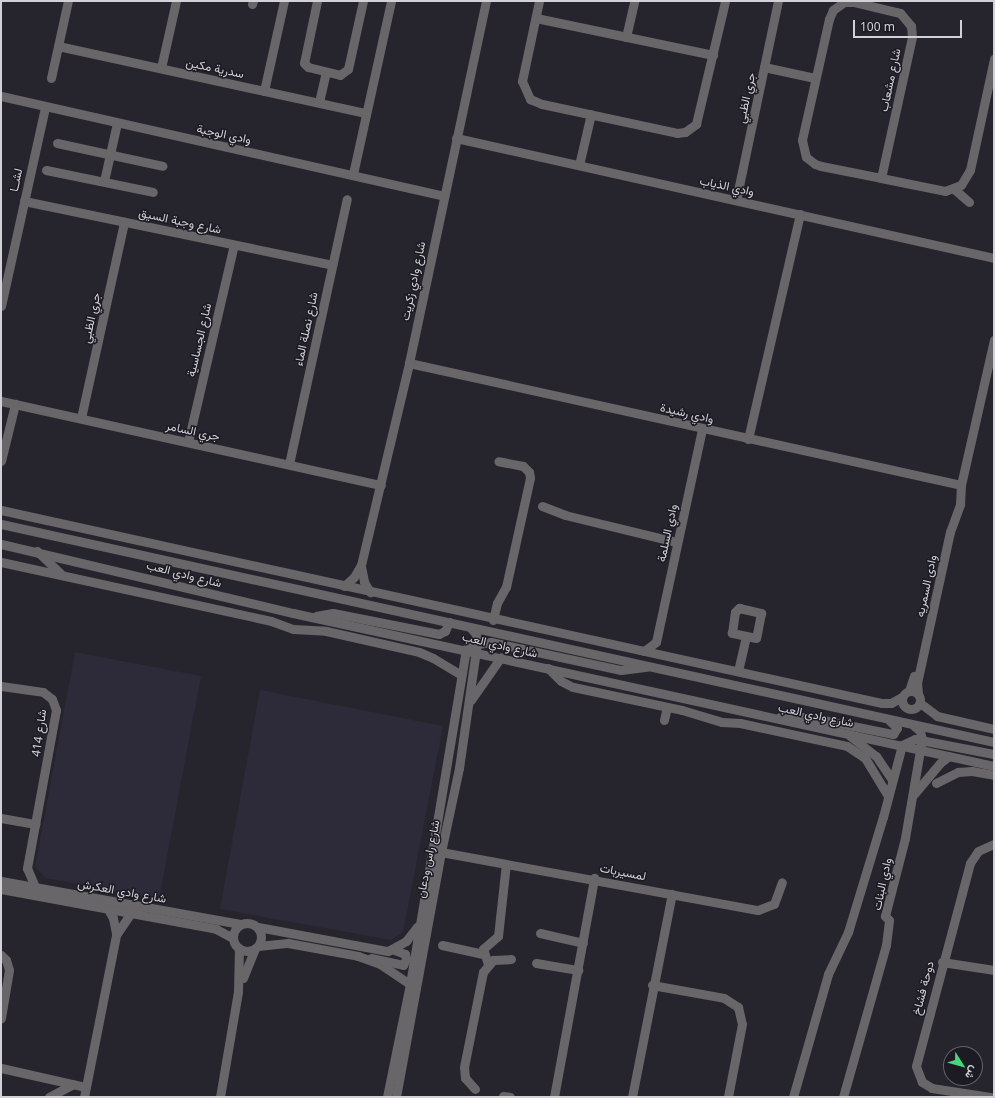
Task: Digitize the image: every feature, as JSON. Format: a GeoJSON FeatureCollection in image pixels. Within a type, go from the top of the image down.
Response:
{"type":"FeatureCollection","features":[{"type":"Feature","properties":{"kind":"street"},"geometry":{"type":"LineString","coordinates":[[51,78],[68,1]]}},
{"type":"Feature","properties":{"kind":"street"},"geometry":{"type":"LineString","coordinates":[[161,68],[176,1]]}},
{"type":"Feature","properties":{"kind":"street"},"geometry":{"type":"LineString","coordinates":[[264,91],[284,1]]}},
{"type":"Feature","properties":{"kind":"street"},"geometry":{"type":"LineString","coordinates":[[317,1],[304,60],[308,67],[326,72],[342,74],[348,69],[363,1]]}},
{"type":"Feature","properties":{"kind":"street"},"geometry":{"type":"LineString","coordinates":[[353,174],[391,1]]}},
{"type":"Feature","properties":{"kind":"street","name":"شارع وادي زكريت"},"geometry":{"type":"LineString","coordinates":[[344,586],[354,577],[361,565],[381,484],[409,363],[443,196],[486,1]]}},
{"type":"Feature","properties":{"kind":"street"},"geometry":{"type":"LineString","coordinates":[[539,1],[522,81],[526,94],[535,102],[678,133],[692,129],[699,117],[725,1]]}},
{"type":"Feature","properties":{"kind":"street"},"geometry":{"type":"LineString","coordinates":[[626,37],[634,1]]}},
{"type":"Feature","properties":{"kind":"street","name":"جري الظبي"},"geometry":{"type":"LineString","coordinates":[[736,200],[778,1]]}},
{"type":"Feature","properties":{"kind":"street","name":"شارع مشعاب"},"geometry":{"type":"LineString","coordinates":[[881,178],[912,37],[908,20],[894,11],[854,2],[840,4],[828,19],[802,140],[806,157],[821,166],[945,191],[954,190]]}},
{"type":"Feature","properties":{"kind":"street"},"geometry":{"type":"LineString","coordinates":[[536,18],[713,55]]}},
{"type":"Feature","properties":{"kind":"street","name":"سدرية مكين"},"geometry":{"type":"LineString","coordinates":[[58,46],[366,113]]}},
{"type":"Feature","properties":{"kind":"street"},"geometry":{"type":"LineString","coordinates":[[969,202],[954,190],[967,178],[970,170],[994,58]]}},
{"type":"Feature","properties":{"kind":"street"},"geometry":{"type":"LineString","coordinates":[[764,67],[815,78]]}},
{"type":"Feature","properties":{"kind":"street"},"geometry":{"type":"LineString","coordinates":[[319,102],[326,72]]}},
{"type":"Feature","properties":{"kind":"street","name":"وادي الوجبة"},"geometry":{"type":"LineString","coordinates":[[1,96],[117,123],[353,174],[443,196]]}},
{"type":"Feature","properties":{"kind":"street","name":"لشــا"},"geometry":{"type":"LineString","coordinates":[[1,306],[45,107]]}},
{"type":"Feature","properties":{"kind":"street"},"geometry":{"type":"LineString","coordinates":[[579,165],[591,114]]}},
{"type":"Feature","properties":{"kind":"street"},"geometry":{"type":"LineString","coordinates":[[104,181],[117,123]]}},
{"type":"Feature","properties":{"kind":"street","name":"وادي الذياب"},"geometry":{"type":"LineString","coordinates":[[456,138],[994,258]]}},
{"type":"Feature","properties":{"kind":"street"},"geometry":{"type":"LineString","coordinates":[[57,143],[163,166]]}},
{"type":"Feature","properties":{"kind":"street"},"geometry":{"type":"LineString","coordinates":[[46,170],[152,192]]}},
{"type":"Feature","properties":{"kind":"street","name":"شارع نصلة الماء"},"geometry":{"type":"LineString","coordinates":[[289,464],[347,199]]}},
{"type":"Feature","properties":{"kind":"street","name":"شارع وجبة السيق"},"geometry":{"type":"LineString","coordinates":[[24,201],[332,265]]}},
{"type":"Feature","properties":{"kind":"street"},"geometry":{"type":"LineString","coordinates":[[748,439],[800,214]]}},
{"type":"Feature","properties":{"kind":"street","name":"جري الظبي"},"geometry":{"type":"LineString","coordinates":[[81,418],[124,222]]}},
{"type":"Feature","properties":{"kind":"street","name":"شارع الجساسية"},"geometry":{"type":"LineString","coordinates":[[188,442],[234,244]]}},
{"type":"Feature","properties":{"kind":"street","name":"وادى السمريه"},"geometry":{"type":"LineString","coordinates":[[912,696],[944,537],[961,485],[994,340]]}},
{"type":"Feature","properties":{"kind":"street","name":"وادي رشيدة"},"geometry":{"type":"LineString","coordinates":[[409,363],[702,429],[961,485]]}},
{"type":"Feature","properties":{"kind":"street","name":"جري السامر"},"geometry":{"type":"LineString","coordinates":[[1,401],[381,484]]}},
{"type":"Feature","properties":{"kind":"street"},"geometry":{"type":"LineString","coordinates":[[1,461],[15,404]]}},
{"type":"Feature","properties":{"kind":"street","name":"وادي السلمة"},"geometry":{"type":"LineString","coordinates":[[656,642],[702,429]]}},
{"type":"Feature","properties":{"kind":"street"},"geometry":{"type":"LineString","coordinates":[[493,620],[497,604],[506,587],[530,475],[523,466],[498,461]]}},
{"type":"Feature","properties":{"kind":"street"},"geometry":{"type":"LineString","coordinates":[[542,506],[564,515],[677,542]]}},
{"type":"Feature","properties":{"kind":"street"},"geometry":{"type":"LineString","coordinates":[[1,510],[493,620],[738,671],[887,704],[912,696],[937,716],[994,729]]}},
{"type":"Feature","properties":{"kind":"street","name":"شارع وادي العب"},"geometry":{"type":"LineString","coordinates":[[1,522],[11,526],[994,742]]}},
{"type":"Feature","properties":{"kind":"street","name":"شارع وادي العب"},"geometry":{"type":"LineString","coordinates":[[1,544],[36,550],[293,613],[435,642],[466,650]]}},
{"type":"Feature","properties":{"kind":"street"},"geometry":{"type":"LineString","coordinates":[[36,550],[62,575]]}},
{"type":"Feature","properties":{"kind":"street"},"geometry":{"type":"LineString","coordinates":[[1,562],[271,621],[293,628],[315,630],[411,650],[433,658],[461,675]]}},
{"type":"Feature","properties":{"kind":"street","name":"شارع وادي زكريت"},"geometry":{"type":"LineString","coordinates":[[361,565],[362,577],[370,592]]}},
{"type":"Feature","properties":{"kind":"street"},"geometry":{"type":"LineString","coordinates":[[302,590],[331,583]]}},
{"type":"Feature","properties":{"kind":"street"},"geometry":{"type":"LineString","coordinates":[[381,594],[405,613]]}},
{"type":"Feature","properties":{"kind":"street"},"geometry":{"type":"LineString","coordinates":[[293,613],[315,630]]}},
{"type":"Feature","properties":{"kind":"street"},"geometry":{"type":"LineString","coordinates":[[312,617],[333,613],[439,634],[445,631],[449,622]]}},
{"type":"Feature","properties":{"kind":"street"},"geometry":{"type":"LineString","coordinates":[[470,627],[476,634],[477,647]]}},
{"type":"Feature","properties":{"kind":"street"},"geometry":{"type":"LineString","coordinates":[[542,642],[562,634]]}},
{"type":"Feature","properties":{"kind":"street"},"geometry":{"type":"LineString","coordinates":[[738,671],[746,637]]}},
{"type":"Feature","properties":{"kind":"street"},"geometry":{"type":"LineString","coordinates":[[411,650],[435,642]]}},
{"type":"Feature","properties":{"kind":"street"},"geometry":{"type":"LineString","coordinates":[[466,650],[491,642],[621,670],[649,666]]}},
{"type":"Feature","properties":{"kind":"street"},"geometry":{"type":"LineString","coordinates":[[644,651],[656,642],[664,656]]}},
{"type":"Feature","properties":{"kind":"street","name":"شارع وادي العب"},"geometry":{"type":"LineString","coordinates":[[477,647],[502,658],[994,766]]}},
{"type":"Feature","properties":{"kind":"street","name":"شارع راس ودعان"},"geometry":{"type":"LineString","coordinates":[[396,1097],[441,852],[456,785],[477,647]]}},
{"type":"Feature","properties":{"kind":"street","name":"شارع راس ودعان"},"geometry":{"type":"LineString","coordinates":[[387,1097],[410,984],[466,650]]}},
{"type":"Feature","properties":{"kind":"street"},"geometry":{"type":"LineString","coordinates":[[468,705],[502,658]]}},
{"type":"Feature","properties":{"kind":"street"},"geometry":{"type":"LineString","coordinates":[[548,668],[569,685],[696,714],[722,722],[740,723],[847,746],[865,758],[888,796]]}},
{"type":"Feature","properties":{"kind":"street"},"geometry":{"type":"LineString","coordinates":[[752,675],[779,694]]}},
{"type":"Feature","properties":{"kind":"street","name":"شارع 414"},"geometry":{"type":"LineString","coordinates":[[1,686],[42,692],[55,704],[56,716],[27,868],[16,884]]}},
{"type":"Feature","properties":{"kind":"street"},"geometry":{"type":"LineString","coordinates":[[831,706],[856,697]]}},
{"type":"Feature","properties":{"kind":"street"},"geometry":{"type":"LineString","coordinates":[[696,714],[718,706]]}},
{"type":"Feature","properties":{"kind":"street"},"geometry":{"type":"LineString","coordinates":[[664,720],[667,707]]}},
{"type":"Feature","properties":{"kind":"street"},"geometry":{"type":"LineString","coordinates":[[775,719],[808,716],[893,734],[898,728],[889,720]]}},
{"type":"Feature","properties":{"kind":"street"},"geometry":{"type":"LineString","coordinates":[[911,724],[920,731],[922,739]]}},
{"type":"Feature","properties":{"kind":"street"},"geometry":{"type":"LineString","coordinates":[[847,734],[876,756],[892,780]]}},
{"type":"Feature","properties":{"kind":"street"},"geometry":{"type":"LineString","coordinates":[[902,745],[911,739],[922,739],[994,754]]}},
{"type":"Feature","properties":{"kind":"street","name":"وادي البنات"},"geometry":{"type":"LineString","coordinates":[[844,1097],[879,972],[889,920],[885,916],[914,794],[922,739]]}},
{"type":"Feature","properties":{"kind":"street","name":"وادي البنات"},"geometry":{"type":"LineString","coordinates":[[793,1097],[825,982],[848,932],[902,745]]}},
{"type":"Feature","properties":{"kind":"street"},"geometry":{"type":"LineString","coordinates":[[914,794],[940,763],[949,756]]}},
{"type":"Feature","properties":{"kind":"street"},"geometry":{"type":"LineString","coordinates":[[936,783],[958,772],[972,771],[994,775]]}},
{"type":"Feature","properties":{"kind":"street"},"geometry":{"type":"LineString","coordinates":[[1,818],[35,824]]}},
{"type":"Feature","properties":{"kind":"street","name":"دوحة فشاخ"},"geometry":{"type":"LineString","coordinates":[[990,1097],[964,1095],[932,1088],[922,1082],[917,1072],[916,1060],[972,858],[982,848],[994,844]]}},
{"type":"Feature","properties":{"kind":"street","name":"لمسيربات"},"geometry":{"type":"LineString","coordinates":[[441,852],[594,878],[672,894],[764,910],[778,900],[782,882]]}},
{"type":"Feature","properties":{"kind":"street"},"geometry":{"type":"LineString","coordinates":[[488,964],[483,954],[484,946],[498,936],[506,864]]}},
{"type":"Feature","properties":{"kind":"street"},"geometry":{"type":"LineString","coordinates":[[27,868],[35,887]]}},
{"type":"Feature","properties":{"kind":"street"},"geometry":{"type":"LineString","coordinates":[[554,1097],[594,878]]}},
{"type":"Feature","properties":{"kind":"street","name":"شارع وادي العكرش"},"geometry":{"type":"LineString","coordinates":[[1,881],[240,924]]}},
{"type":"Feature","properties":{"kind":"street","name":"شارع وادي العكرش"},"geometry":{"type":"LineString","coordinates":[[1,889],[216,929],[233,938]]}},
{"type":"Feature","properties":{"kind":"street"},"geometry":{"type":"LineString","coordinates":[[632,1097],[652,985],[672,894]]}},
{"type":"Feature","properties":{"kind":"street"},"geometry":{"type":"LineString","coordinates":[[84,1097],[116,935],[113,918],[108,909]]}},
{"type":"Feature","properties":{"kind":"street"},"geometry":{"type":"LineString","coordinates":[[116,935],[131,913]]}},
{"type":"Feature","properties":{"kind":"street"},"geometry":{"type":"LineString","coordinates":[[394,950],[411,937],[420,920]]}},
{"type":"Feature","properties":{"kind":"street"},"geometry":{"type":"LineString","coordinates":[[238,992],[239,948],[233,938],[234,930],[240,924],[247,922],[258,927],[379,951],[394,950],[405,954],[406,961],[403,965],[288,943],[257,947],[246,951],[239,948]]}},
{"type":"Feature","properties":{"kind":"street"},"geometry":{"type":"LineString","coordinates":[[220,1097],[238,992],[247,963],[257,947],[261,935],[258,927]]}},
{"type":"Feature","properties":{"kind":"street"},"geometry":{"type":"LineString","coordinates":[[540,933],[583,943]]}},
{"type":"Feature","properties":{"kind":"street"},"geometry":{"type":"LineString","coordinates":[[442,945],[483,954]]}},
{"type":"Feature","properties":{"kind":"street"},"geometry":{"type":"LineString","coordinates":[[1,955],[6,960],[9,970],[1,1018]]}},
{"type":"Feature","properties":{"kind":"street"},"geometry":{"type":"LineString","coordinates":[[358,956],[380,964],[410,984]]}},
{"type":"Feature","properties":{"kind":"street"},"geometry":{"type":"LineString","coordinates":[[475,1089],[465,1078],[464,1066],[483,972],[488,964],[498,958],[511,959]]}},
{"type":"Feature","properties":{"kind":"street"},"geometry":{"type":"LineString","coordinates":[[942,962],[994,970]]}},
{"type":"Feature","properties":{"kind":"street"},"geometry":{"type":"LineString","coordinates":[[536,963],[578,970]]}},
{"type":"Feature","properties":{"kind":"street"},"geometry":{"type":"LineString","coordinates":[[652,985],[724,998],[738,1007],[742,1024],[728,1097]]}},
{"type":"Feature","properties":{"kind":"street"},"geometry":{"type":"LineString","coordinates":[[1,1068],[85,1087]]}},
{"type":"Feature","properties":{"kind":"street"},"geometry":{"type":"LineString","coordinates":[[49,1097],[64,1093],[73,1084]]}},
{"type":"Feature","properties":{"kind":"shaded area"},"geometry":{"type":"Polygon","coordinates":[[[75,652],[201,676],[159,899],[46,878],[35,867],[75,652]]]}},
{"type":"Feature","properties":{"kind":"shaded area"},"geometry":{"type":"Polygon","coordinates":[[[260,690],[443,726],[403,932],[391,940],[220,909],[260,690]]]}}]}
